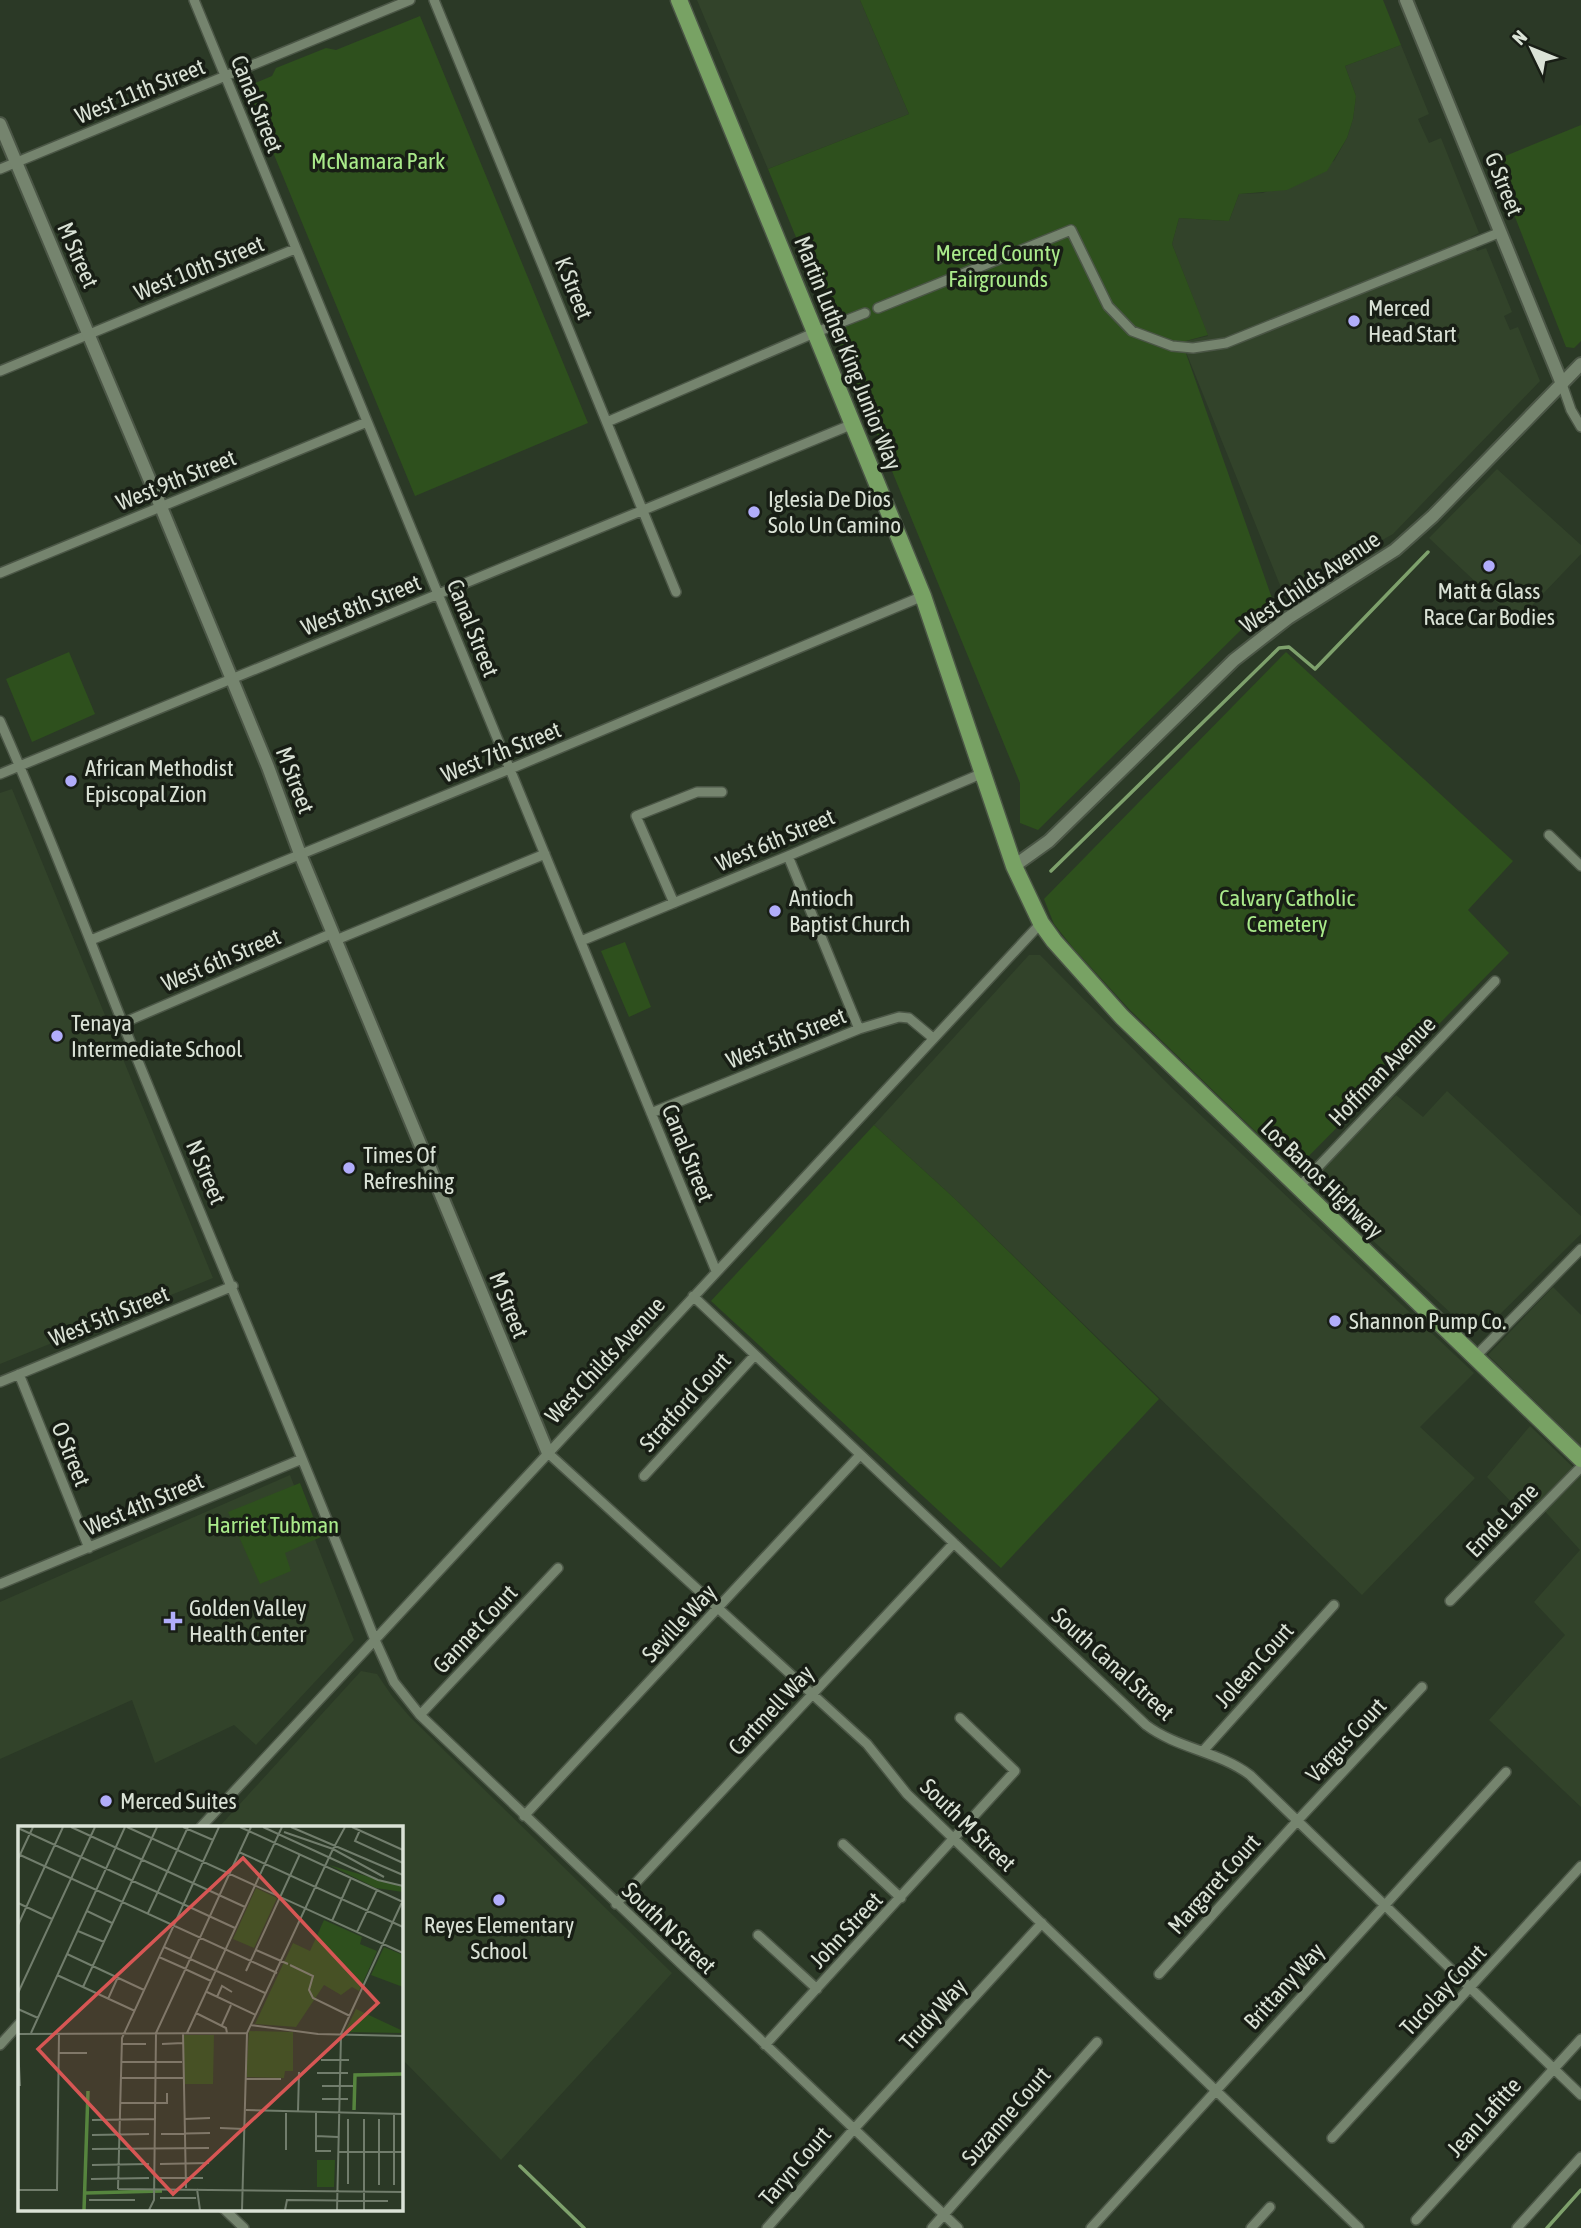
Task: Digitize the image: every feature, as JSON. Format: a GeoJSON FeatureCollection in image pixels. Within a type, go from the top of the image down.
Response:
{"type":"FeatureCollection","features":[{"type":"Feature","properties":{"kind":"highway","name":"Martin Luther King Junior Way"},"geometry":{"type":"LineString","coordinates":[[678,0],[923,596],[1014,866],[1041,923]]}},
{"type":"Feature","properties":{"kind":"highway","name":"Los Banos Highway"},"geometry":{"type":"LineString","coordinates":[[1041,923],[1067,957],[1122,1017],[1581,1459]]}},
{"type":"Feature","properties":{"kind":"street","name":"Canal Street"},"geometry":{"type":"LineString","coordinates":[[194,0],[716,1271]]}},
{"type":"Feature","properties":{"kind":"street","name":"West 11th Street"},"geometry":{"type":"LineString","coordinates":[[0,169],[411,0]]}},
{"type":"Feature","properties":{"kind":"street","name":"K Street"},"geometry":{"type":"LineString","coordinates":[[434,0],[676,592]]}},
{"type":"Feature","properties":{"kind":"street","name":"G Street"},"geometry":{"type":"LineString","coordinates":[[1406,0],[1562,384]]}},
{"type":"Feature","properties":{"kind":"street","name":"M Street"},"geometry":{"type":"LineString","coordinates":[[0,124],[90,334],[268,766],[300,854],[548,1453]]}},
{"type":"Feature","properties":{"kind":"street"},"geometry":{"type":"LineString","coordinates":[[878,308],[1071,230],[1108,306],[1132,331],[1172,346],[1193,348],[1226,343],[1501,232]]}},
{"type":"Feature","properties":{"kind":"street","name":"West 10th Street"},"geometry":{"type":"LineString","coordinates":[[0,371],[296,249]]}},
{"type":"Feature","properties":{"kind":"street"},"geometry":{"type":"LineString","coordinates":[[607,422],[865,313]]}},
{"type":"Feature","properties":{"kind":"street","name":"West Childs Avenue"},"geometry":{"type":"LineString","coordinates":[[1014,866],[1049,841],[1234,660],[1265,634],[1395,550],[1433,516],[1581,364]]}},
{"type":"Feature","properties":{"kind":"street"},"geometry":{"type":"LineString","coordinates":[[1562,384],[1571,410],[1581,427]]}},
{"type":"Feature","properties":{"kind":"street","name":"West 9th Street"},"geometry":{"type":"LineString","coordinates":[[0,573],[367,422]]}},
{"type":"Feature","properties":{"kind":"street","name":"West 8th Street"},"geometry":{"type":"LineString","coordinates":[[0,774],[853,424]]}},
{"type":"Feature","properties":{"kind":"street","name":"West 7th Street"},"geometry":{"type":"LineString","coordinates":[[92,940],[923,596]]}},
{"type":"Feature","properties":{"kind":"street","name":"N Street"},"geometry":{"type":"LineString","coordinates":[[0,720],[92,940],[123,1023],[233,1286],[375,1640]]}},
{"type":"Feature","properties":{"kind":"street","name":"West 6th Street"},"geometry":{"type":"LineString","coordinates":[[580,941],[983,773]]}},
{"type":"Feature","properties":{"kind":"street"},"geometry":{"type":"LineString","coordinates":[[674,903],[636,816],[697,792],[722,792]]}},
{"type":"Feature","properties":{"kind":"street"},"geometry":{"type":"LineString","coordinates":[[1549,835],[1581,866]]}},
{"type":"Feature","properties":{"kind":"street","name":"West 6th Street"},"geometry":{"type":"LineString","coordinates":[[123,1023],[545,854]]}},
{"type":"Feature","properties":{"kind":"street"},"geometry":{"type":"LineString","coordinates":[[788,856],[859,1029]]}},
{"type":"Feature","properties":{"kind":"street","name":"West Childs Avenue"},"geometry":{"type":"LineString","coordinates":[[202,1826],[1041,923]]}},
{"type":"Feature","properties":{"kind":"street","name":"Hoffman Avenue"},"geometry":{"type":"LineString","coordinates":[[1298,1188],[1495,981]]}},
{"type":"Feature","properties":{"kind":"street","name":"West 5th Street"},"geometry":{"type":"LineString","coordinates":[[651,1113],[859,1029],[899,1017],[909,1018],[933,1038]]}},
{"type":"Feature","properties":{"kind":"street"},"geometry":{"type":"LineString","coordinates":[[1475,1357],[1581,1249]]}},
{"type":"Feature","properties":{"kind":"street","name":"West 5th Street"},"geometry":{"type":"LineString","coordinates":[[0,1382],[233,1286]]}},
{"type":"Feature","properties":{"kind":"street","name":"South Canal Street"},"geometry":{"type":"LineString","coordinates":[[693,1296],[1146,1725],[1175,1742],[1214,1754],[1239,1766],[1581,2095]]}},
{"type":"Feature","properties":{"kind":"street","name":"Stratford Court"},"geometry":{"type":"LineString","coordinates":[[644,1476],[755,1355]]}},
{"type":"Feature","properties":{"kind":"street","name":"O Street"},"geometry":{"type":"LineString","coordinates":[[19,1374],[89,1548]]}},
{"type":"Feature","properties":{"kind":"street","name":"South M Street"},"geometry":{"type":"LineString","coordinates":[[548,1453],[867,1744],[907,1794],[1359,2228]]}},
{"type":"Feature","properties":{"kind":"street","name":"Seville Way"},"geometry":{"type":"LineString","coordinates":[[524,1816],[860,1455]]}},
{"type":"Feature","properties":{"kind":"street","name":"West 4th Street"},"geometry":{"type":"LineString","coordinates":[[0,1584],[302,1459]]}},
{"type":"Feature","properties":{"kind":"street","name":"Emde Lane"},"geometry":{"type":"LineString","coordinates":[[1450,1601],[1581,1467]]}},
{"type":"Feature","properties":{"kind":"street","name":"Cartmell Way"},"geometry":{"type":"LineString","coordinates":[[616,1904],[954,1543]]}},
{"type":"Feature","properties":{"kind":"street","name":"Gannet Court"},"geometry":{"type":"LineString","coordinates":[[420,1715],[558,1568]]}},
{"type":"Feature","properties":{"kind":"street","name":"Joleen Court"},"geometry":{"type":"LineString","coordinates":[[1203,1751],[1334,1605]]}},
{"type":"Feature","properties":{"kind":"street","name":"South N Street"},"geometry":{"type":"LineString","coordinates":[[375,1640],[394,1682],[420,1715],[958,2228]]}},
{"type":"Feature","properties":{"kind":"street","name":"Vargus Court"},"geometry":{"type":"LineString","coordinates":[[1297,1820],[1422,1687]]}},
{"type":"Feature","properties":{"kind":"street","name":"John Street"},"geometry":{"type":"LineString","coordinates":[[765,2045],[1016,1771],[960,1718]]}},
{"type":"Feature","properties":{"kind":"street","name":"Brittany Way"},"geometry":{"type":"LineString","coordinates":[[1091,2228],[1506,1772]]}},
{"type":"Feature","properties":{"kind":"street","name":"Margaret Court"},"geometry":{"type":"LineString","coordinates":[[1159,1974],[1297,1820]]}},
{"type":"Feature","properties":{"kind":"street"},"geometry":{"type":"LineString","coordinates":[[843,1844],[901,1898]]}},
{"type":"Feature","properties":{"kind":"street","name":"Tucolay Court"},"geometry":{"type":"LineString","coordinates":[[1332,2138],[1581,1866]]}},
{"type":"Feature","properties":{"kind":"street","name":"Trudy Way"},"geometry":{"type":"LineString","coordinates":[[853,2130],[1042,1923]]}},
{"type":"Feature","properties":{"kind":"street"},"geometry":{"type":"LineString","coordinates":[[758,1935],[817,1989]]}},
{"type":"Feature","properties":{"kind":"street"},"geometry":{"type":"LineString","coordinates":[[0,2045],[18,2025]]}},
{"type":"Feature","properties":{"kind":"street","name":"Jean Lafitte"},"geometry":{"type":"LineString","coordinates":[[1416,2220],[1581,2039]]}},
{"type":"Feature","properties":{"kind":"street","name":"Suzanne Court"},"geometry":{"type":"LineString","coordinates":[[932,2228],[1097,2042]]}},
{"type":"Feature","properties":{"kind":"street","name":"Taryn Court"},"geometry":{"type":"LineString","coordinates":[[767,2228],[853,2130]]}},
{"type":"Feature","properties":{"kind":"street"},"geometry":{"type":"LineString","coordinates":[[1517,2228],[1581,2157]]}},
{"type":"Feature","properties":{"kind":"street"},"geometry":{"type":"LineString","coordinates":[[1251,2228],[1270,2207]]}},
{"type":"Feature","properties":{"kind":"street"},"geometry":{"type":"LineString","coordinates":[[225,2210],[244,2228]]}},
{"type":"Feature","properties":{"kind":"shaded area"},"geometry":{"type":"Polygon","coordinates":[[[697,0],[860,0],[909,114],[768,169],[697,0]]]}},
{"type":"Feature","properties":{"kind":"shaded area","name":"Merced Head Start"},"geometry":{"type":"Polygon","coordinates":[[[1401,45],[1429,114],[1418,119],[1429,143],[1441,138],[1479,233],[1471,237],[1477,251],[1486,248],[1512,312],[1504,316],[1510,330],[1518,327],[1540,381],[1393,534],[1284,595],[1182,342],[1208,336],[1172,244],[1179,218],[1229,221],[1239,194],[1263,193],[1334,161],[1347,138],[1356,96],[1345,66],[1401,45]]]}},
{"type":"Feature","properties":{"kind":"shaded area"},"geometry":{"type":"Polygon","coordinates":[[[1497,469],[1581,545],[1581,554],[1517,621],[1429,538],[1497,469]]]}},
{"type":"Feature","properties":{"kind":"shaded area","name":"Tenaya Intermediate School"},"geometry":{"type":"Polygon","coordinates":[[[12,789],[213,1278],[0,1364],[0,793],[12,789]]]}},
{"type":"Feature","properties":{"kind":"shaded area"},"geometry":{"type":"Polygon","coordinates":[[[1029,955],[1040,955],[1174,1090],[1474,1373],[1420,1427],[1475,1478],[1362,1595],[954,1198],[874,1125],[1029,955]]]}},
{"type":"Feature","properties":{"kind":"shaded area"},"geometry":{"type":"Polygon","coordinates":[[[1447,1091],[1581,1216],[1581,1234],[1484,1330],[1470,1331],[1310,1182],[1396,1095],[1423,1117],[1447,1091]]]}},
{"type":"Feature","properties":{"kind":"shaded area"},"geometry":{"type":"Polygon","coordinates":[[[1553,1287],[1581,1315],[1581,1446],[1488,1355],[1553,1287]]]}},
{"type":"Feature","properties":{"kind":"shaded area"},"geometry":{"type":"Polygon","coordinates":[[[1530,1426],[1581,1475],[1581,1807],[1489,1720],[1565,1635],[1534,1602],[1580,1550],[1532,1497],[1521,1512],[1487,1477],[1530,1426]]]}},
{"type":"Feature","properties":{"kind":"shaded area","name":"Golden Valley Health Center"},"geometry":{"type":"Polygon","coordinates":[[[290,1475],[354,1640],[256,1745],[234,1725],[155,1763],[132,1700],[0,1759],[0,1602],[290,1475]]]}},
{"type":"Feature","properties":{"kind":"shaded area","name":"Reyes Elementary School"},"geometry":{"type":"Polygon","coordinates":[[[361,1671],[377,1674],[410,1717],[672,1973],[501,2160],[402,2059],[402,1826],[220,1826],[361,1671]]]}},
{"type":"Feature","properties":{"kind":"green space","name":"Merced County Fairgrounds"},"geometry":{"type":"Polygon","coordinates":[[[860,0],[1383,0],[1401,45],[1345,66],[1356,96],[1353,119],[1347,138],[1327,171],[1287,190],[1239,194],[1229,221],[1179,218],[1172,244],[1208,335],[1182,342],[1273,601],[1038,830],[1020,823],[1020,783],[768,169],[909,114],[860,0]]]}},
{"type":"Feature","properties":{"kind":"green space","name":"McNamara Park"},"geometry":{"type":"Polygon","coordinates":[[[420,16],[588,423],[415,496],[246,87],[272,76],[276,68],[326,48],[336,50],[420,16]]]}},
{"type":"Feature","properties":{"kind":"green space"},"geometry":{"type":"Polygon","coordinates":[[[1581,125],[1581,341],[1574,348],[1566,347],[1493,161],[1581,125]]]}},
{"type":"Feature","properties":{"kind":"green space"},"geometry":{"type":"Polygon","coordinates":[[[69,652],[95,714],[32,742],[6,679],[69,652]]]}},
{"type":"Feature","properties":{"kind":"green space","name":"Calvary Catholic Cemetery"},"geometry":{"type":"Polygon","coordinates":[[[1286,652],[1513,861],[1468,910],[1509,953],[1297,1168],[1258,1134],[1129,1009],[1054,924],[1044,899],[1286,652]]]}},
{"type":"Feature","properties":{"kind":"green space"},"geometry":{"type":"Polygon","coordinates":[[[625,942],[651,1007],[629,1017],[601,951],[625,942]]]}},
{"type":"Feature","properties":{"kind":"green space"},"geometry":{"type":"Polygon","coordinates":[[[874,1125],[954,1198],[1159,1399],[1001,1568],[711,1301],[874,1125]]]}},
{"type":"Feature","properties":{"kind":"green space","name":"Harriet Tubman"},"geometry":{"type":"Polygon","coordinates":[[[300,1483],[321,1537],[285,1553],[291,1571],[260,1584],[228,1512],[300,1483]]]}},
{"type":"Feature","properties":{"kind":"waterway"},"geometry":{"type":"LineString","coordinates":[[1051,871],[1279,648],[1289,647],[1315,669],[1428,552]]}},
{"type":"Feature","properties":{"kind":"waterway"},"geometry":{"type":"LineString","coordinates":[[520,2166],[584,2228]]}},
{"type":"Feature","properties":{"kind":"waterway"},"geometry":{"type":"LineString","coordinates":[[1547,2228],[1581,2190]]}},
{"type":"Feature","properties":{"kind":"place","name":"Merced Head Start"},"geometry":{"type":"Point","coordinates":[1354,321]}},
{"type":"Feature","properties":{"kind":"place","name":"Iglesia De Dios Solo Un Camino"},"geometry":{"type":"Point","coordinates":[754,512]}},
{"type":"Feature","properties":{"kind":"place","name":"Matt & Glass Race Car Bodies"},"geometry":{"type":"Point","coordinates":[1489,566]}},
{"type":"Feature","properties":{"kind":"place","name":"African Methodist Episcopal Zion"},"geometry":{"type":"Point","coordinates":[71,781]}},
{"type":"Feature","properties":{"kind":"place","name":"Antioch Baptist Church"},"geometry":{"type":"Point","coordinates":[775,911]}},
{"type":"Feature","properties":{"kind":"place","name":"Tenaya Intermediate School"},"geometry":{"type":"Point","coordinates":[57,1036]}},
{"type":"Feature","properties":{"kind":"place","name":"Times Of Refreshing"},"geometry":{"type":"Point","coordinates":[349,1168]}},
{"type":"Feature","properties":{"kind":"place","name":"Shannon Pump Co."},"geometry":{"type":"Point","coordinates":[1335,1321]}},
{"type":"Feature","properties":{"kind":"place","name":"Golden Valley Health Center"},"geometry":{"type":"Point","coordinates":[173,1621]}},
{"type":"Feature","properties":{"kind":"place","name":"Merced Suites"},"geometry":{"type":"Point","coordinates":[106,1801]}},
{"type":"Feature","properties":{"kind":"place","name":"Reyes Elementary School"},"geometry":{"type":"Point","coordinates":[499,1900]}}]}
